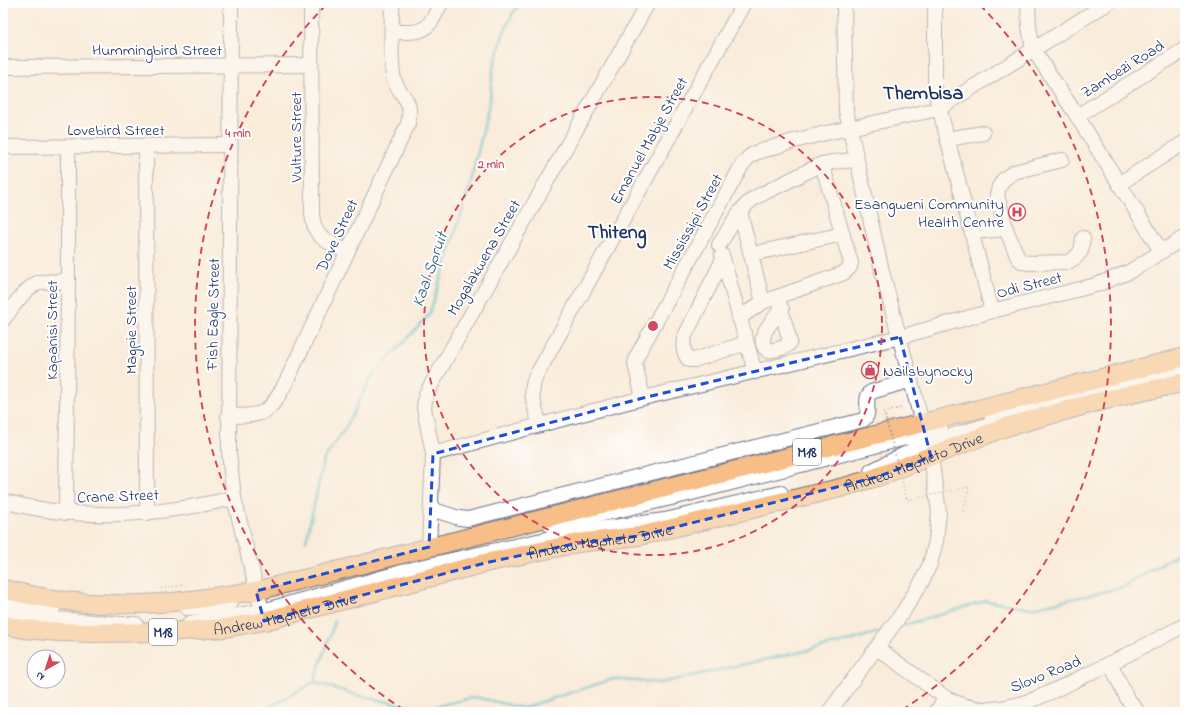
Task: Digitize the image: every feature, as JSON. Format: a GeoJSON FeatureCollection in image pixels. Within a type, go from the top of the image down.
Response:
{"type":"FeatureCollection","features":[{"type":"Feature","properties":{"kind":"main road","name":"Andrew Mapheto Drive"},"geometry":{"type":"LineString","coordinates":[[257,593],[311,579],[337,584],[484,563],[578,543],[638,536],[844,487],[877,477],[926,439],[1185,357]]}},
{"type":"Feature","properties":{"kind":"main road","name":"Andrew Mapheto Drive"},"geometry":{"type":"LineString","coordinates":[[3,625],[24,629],[59,632],[165,632],[225,628],[317,601],[337,584],[430,547],[926,439],[1006,427],[1092,403],[1185,382]]}},
{"type":"Feature","properties":{"kind":"main road","name":"M18"},"geometry":{"type":"LineString","coordinates":[[3,589],[32,596],[86,603],[159,603],[189,593],[257,593]]}},
{"type":"Feature","properties":{"kind":"street","name":"Fish Eagle Street"},"geometry":{"type":"LineString","coordinates":[[231,3],[229,453],[234,498],[263,616]]}},
{"type":"Feature","properties":{"kind":"street","name":"Vulture Street"},"geometry":{"type":"LineString","coordinates":[[311,3],[313,225],[320,237],[347,252]]}},
{"type":"Feature","properties":{"kind":"street","name":"Dove Street"},"geometry":{"type":"LineString","coordinates":[[228,416],[256,415],[271,408],[275,403],[408,124],[409,104],[400,91],[394,78],[392,3]]}},
{"type":"Feature","properties":{"kind":"street"},"geometry":{"type":"LineString","coordinates":[[392,32],[416,32],[426,28],[441,3]]}},
{"type":"Feature","properties":{"kind":"street","name":"Mogalakwena Street"},"geometry":{"type":"LineString","coordinates":[[430,547],[433,454],[424,408],[428,389],[648,3]]}},
{"type":"Feature","properties":{"kind":"street","name":"Emanuel Mabje Street"},"geometry":{"type":"LineString","coordinates":[[540,425],[532,391],[536,376],[744,3]]}},
{"type":"Feature","properties":{"kind":"street"},"geometry":{"type":"LineString","coordinates":[[829,712],[909,603],[921,584],[930,564],[939,528],[939,512],[926,439],[882,271],[849,129],[845,96],[844,3]]}},
{"type":"Feature","properties":{"kind":"street"},"geometry":{"type":"LineString","coordinates":[[935,3],[935,89],[938,109],[992,311]]}},
{"type":"Feature","properties":{"kind":"street"},"geometry":{"type":"LineString","coordinates":[[1028,3],[1029,27],[1033,49],[1077,116],[1161,252]]}},
{"type":"Feature","properties":{"kind":"street","name":"Mississipi Street"},"geometry":{"type":"LineString","coordinates":[[644,398],[635,364],[636,356],[742,165],[749,156],[760,151],[822,134],[938,109],[1108,3]]}},
{"type":"Feature","properties":{"kind":"street","name":"Zambezi Road"},"geometry":{"type":"LineString","coordinates":[[1077,116],[1185,49]]}},
{"type":"Feature","properties":{"kind":"street","name":"Hummingbird Street"},"geometry":{"type":"LineString","coordinates":[[3,67],[311,65]]}},
{"type":"Feature","properties":{"kind":"street"},"geometry":{"type":"LineString","coordinates":[[947,140],[982,133]]}},
{"type":"Feature","properties":{"kind":"street"},"geometry":{"type":"LineString","coordinates":[[1119,184],[1185,142]]}},
{"type":"Feature","properties":{"kind":"street","name":"Lovebird Street"},"geometry":{"type":"LineString","coordinates":[[3,148],[230,145]]}},
{"type":"Feature","properties":{"kind":"street","name":"Magpie Street"},"geometry":{"type":"LineString","coordinates":[[146,146],[147,513]]}},
{"type":"Feature","properties":{"kind":"street","name":"Kapanisi Street"},"geometry":{"type":"LineString","coordinates":[[66,513],[68,147]]}},
{"type":"Feature","properties":{"kind":"street"},"geometry":{"type":"LineString","coordinates":[[719,245],[745,205],[754,198],[822,164],[856,160]]}},
{"type":"Feature","properties":{"kind":"street"},"geometry":{"type":"LineString","coordinates":[[1062,160],[1014,172],[1004,179],[999,187],[997,195],[1006,229],[1018,258],[1023,262],[1030,263],[1068,262],[1076,257],[1080,251],[1083,238]]}},
{"type":"Feature","properties":{"kind":"street"},"geometry":{"type":"LineString","coordinates":[[739,318],[763,302],[780,303],[848,270],[850,267],[851,263],[822,164]]}},
{"type":"Feature","properties":{"kind":"street"},"geometry":{"type":"LineString","coordinates":[[740,212],[763,302]]}},
{"type":"Feature","properties":{"kind":"street"},"geometry":{"type":"LineString","coordinates":[[712,220],[755,372]]}},
{"type":"Feature","properties":{"kind":"street"},"geometry":{"type":"LineString","coordinates":[[972,232],[1006,229]]}},
{"type":"Feature","properties":{"kind":"street"},"geometry":{"type":"LineString","coordinates":[[761,252],[843,234]]}},
{"type":"Feature","properties":{"kind":"street","name":"Odi Street"},"geometry":{"type":"LineString","coordinates":[[433,454],[644,398],[900,337],[992,311],[1102,283],[1129,272],[1185,237]]}},
{"type":"Feature","properties":{"kind":"street"},"geometry":{"type":"LineString","coordinates":[[724,259],[684,338],[683,349],[689,360],[694,360],[746,343]]}},
{"type":"Feature","properties":{"kind":"street"},"geometry":{"type":"LineString","coordinates":[[3,320],[26,292],[35,284],[39,282],[68,281]]}},
{"type":"Feature","properties":{"kind":"street"},"geometry":{"type":"LineString","coordinates":[[926,439],[1185,367]]}},
{"type":"Feature","properties":{"kind":"street"},"geometry":{"type":"LineString","coordinates":[[337,584],[684,495],[926,439],[1066,401],[1185,375]]}},
{"type":"Feature","properties":{"kind":"street"},"geometry":{"type":"LineString","coordinates":[[431,509],[459,518],[468,519],[863,420],[868,414],[867,398],[871,392],[911,380]]}},
{"type":"Feature","properties":{"kind":"street","name":"Crane Street"},"geometry":{"type":"LineString","coordinates":[[3,501],[66,513],[118,515],[176,510],[234,498]]}},
{"type":"Feature","properties":{"kind":"street"},"geometry":{"type":"LineString","coordinates":[[3,600],[17,604],[64,608],[124,610],[210,607],[257,593]]}},
{"type":"Feature","properties":{"kind":"street"},"geometry":{"type":"LineString","coordinates":[[3,613],[14,616],[122,624],[189,624],[263,616]]}},
{"type":"Feature","properties":{"kind":"street","name":"Slovo Road"},"geometry":{"type":"LineString","coordinates":[[878,646],[946,698],[967,707],[1000,710],[1056,690],[1185,625]]}},
{"type":"Feature","properties":{"kind":"street"},"geometry":{"type":"LineString","coordinates":[[1110,664],[1133,710]]}},
{"type":"Feature","properties":{"kind":"street"},"geometry":{"type":"LineString","coordinates":[[936,712],[946,698]]}},
{"type":"Feature","properties":{"kind":"path"},"geometry":{"type":"LineString","coordinates":[[901,408],[884,412],[907,500],[969,487],[963,512]]}},
{"type":"Feature","properties":{"kind":"path"},"geometry":{"type":"LineString","coordinates":[[156,589],[189,593]]}},
{"type":"Feature","properties":{"kind":"highlighted area"},"geometry":{"type":"Polygon","coordinates":[[[900,337],[931,457],[877,477],[639,536],[578,543],[485,563],[264,621],[256,591],[429,547],[433,454],[643,398],[900,337]]]}},
{"type":"Feature","properties":{"kind":"waterway","name":"Kaal Spruit"},"geometry":{"type":"LineString","coordinates":[[306,541],[324,459],[345,429],[372,376],[429,315],[470,186],[490,100],[493,68],[504,32],[513,13],[521,3]]}},
{"type":"Feature","properties":{"kind":"waterway"},"geometry":{"type":"LineString","coordinates":[[898,627],[986,601],[1032,608],[1124,587],[1185,549]]}},
{"type":"Feature","properties":{"kind":"waterway","name":"Kaal Spruit"},"geometry":{"type":"LineString","coordinates":[[265,712],[268,708],[314,682],[335,621]]}},
{"type":"Feature","properties":{"kind":"waterway"},"geometry":{"type":"LineString","coordinates":[[314,682],[360,696],[424,709],[475,697],[523,708],[613,679],[660,683],[841,643],[883,631]]}},
{"type":"Feature","properties":{"kind":"place","name":"Esangweni Community Health Centre"},"geometry":{"type":"Point","coordinates":[1017,212]}},
{"type":"Feature","properties":{"kind":"place","name":"Nailsbynocky"},"geometry":{"type":"Point","coordinates":[870,370]}},
{"type":"Feature","properties":{"kind":"district","name":"Thembisa"},"geometry":{"type":"Point","coordinates":[923,92]}},
{"type":"Feature","properties":{"kind":"district","name":"Thiteng"},"geometry":{"type":"Point","coordinates":[617,231]}}]}
